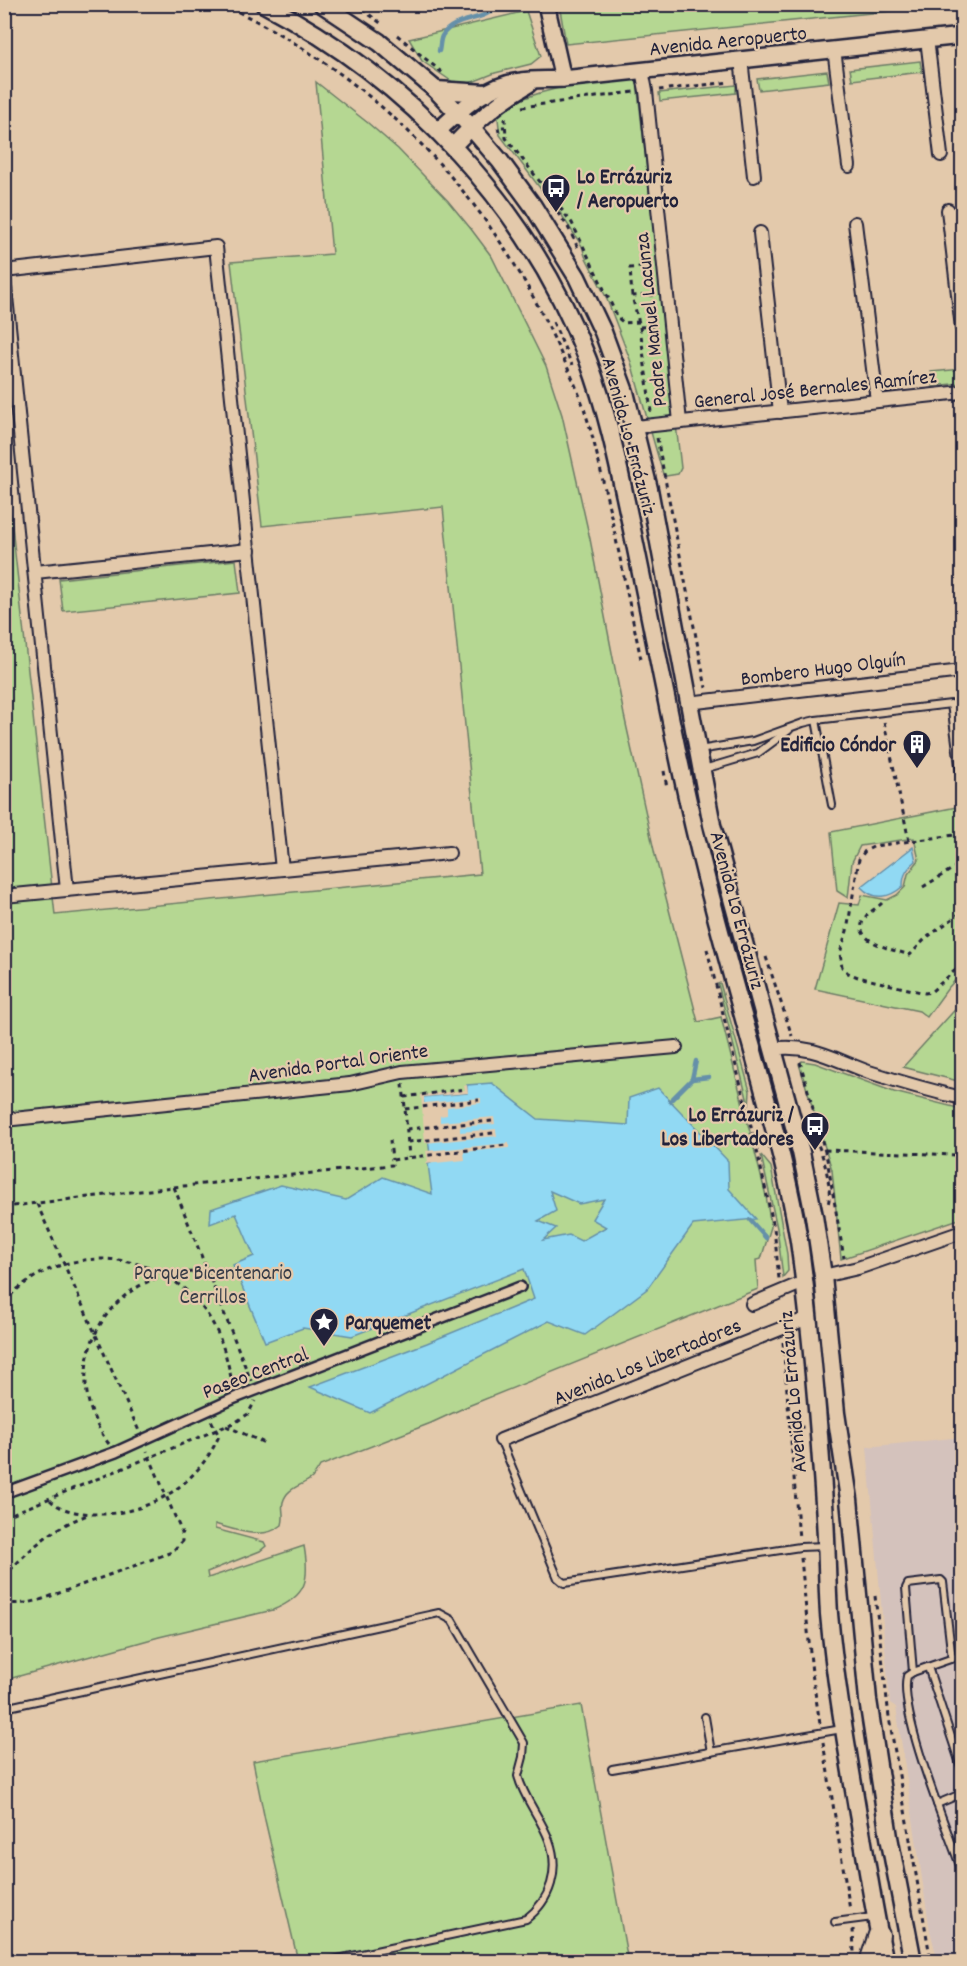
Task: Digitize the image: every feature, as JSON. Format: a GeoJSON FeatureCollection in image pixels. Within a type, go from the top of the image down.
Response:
{"type":"FeatureCollection","features":[{"type":"Feature","properties":{"kind":"main road","name":"Avenida Lo Errázuriz"},"geometry":{"type":"LineString","coordinates":[[264,4],[310,30],[362,66],[453,146],[505,210],[544,268],[571,318],[599,390],[620,474],[697,842],[785,1170],[798,1237],[808,1318],[830,1616],[845,1729],[885,1962]]}},
{"type":"Feature","properties":{"kind":"main road","name":"Avenida Lo Errázuriz"},"geometry":{"type":"LineString","coordinates":[[322,4],[379,42],[436,90],[471,127],[533,206],[577,277],[615,362],[635,426],[657,532],[700,771],[724,874],[804,1169],[814,1216],[823,1276],[836,1413],[849,1499],[868,1700],[889,1837],[913,1962]]}},
{"type":"Feature","properties":{"kind":"main road"},"geometry":{"type":"LineString","coordinates":[[436,90],[486,93]]}},
{"type":"Feature","properties":{"kind":"main road"},"geometry":{"type":"LineString","coordinates":[[862,1957],[877,1926]]}},
{"type":"Feature","properties":{"kind":"street"},"geometry":{"type":"LineString","coordinates":[[546,4],[563,79]]}},
{"type":"Feature","properties":{"kind":"street","name":"Avenida Aeropuerto"},"geometry":{"type":"LineString","coordinates":[[438,131],[458,112],[486,93],[510,83],[963,36]]}},
{"type":"Feature","properties":{"kind":"street"},"geometry":{"type":"LineString","coordinates":[[927,39],[941,155]]}},
{"type":"Feature","properties":{"kind":"street"},"geometry":{"type":"LineString","coordinates":[[834,49],[849,166]]}},
{"type":"Feature","properties":{"kind":"street"},"geometry":{"type":"LineString","coordinates":[[741,59],[754,176]]}},
{"type":"Feature","properties":{"kind":"street","name":"Padre Manuel Lacunza"},"geometry":{"type":"LineString","coordinates":[[642,70],[680,422]]}},
{"type":"Feature","properties":{"kind":"street","name":"Avenida Aeropuerto"},"geometry":{"type":"LineString","coordinates":[[453,146],[484,114],[534,82]]}},
{"type":"Feature","properties":{"kind":"street"},"geometry":{"type":"LineString","coordinates":[[948,210],[963,328]]}},
{"type":"Feature","properties":{"kind":"street"},"geometry":{"type":"LineString","coordinates":[[855,223],[877,401]]}},
{"type":"Feature","properties":{"kind":"street"},"geometry":{"type":"LineString","coordinates":[[760,233],[780,412]]}},
{"type":"Feature","properties":{"kind":"street"},"geometry":{"type":"LineString","coordinates":[[4,270],[216,247],[282,869]]}},
{"type":"Feature","properties":{"kind":"street"},"geometry":{"type":"LineString","coordinates":[[4,277],[68,890]]}},
{"type":"Feature","properties":{"kind":"street","name":"General José Bernales Ramírez"},"geometry":{"type":"LineString","coordinates":[[635,426],[656,419],[680,422],[963,392]]}},
{"type":"Feature","properties":{"kind":"street"},"geometry":{"type":"LineString","coordinates":[[35,572],[249,550]]}},
{"type":"Feature","properties":{"kind":"street","name":"Bombero Hugo Olguín"},"geometry":{"type":"LineString","coordinates":[[688,703],[963,671]]}},
{"type":"Feature","properties":{"kind":"street"},"geometry":{"type":"LineString","coordinates":[[4,896],[449,853]]}},
{"type":"Feature","properties":{"kind":"street","name":"Avenida Portal Oriente"},"geometry":{"type":"LineString","coordinates":[[4,1120],[350,1084],[402,1072],[676,1047]]}},
{"type":"Feature","properties":{"kind":"street"},"geometry":{"type":"LineString","coordinates":[[772,1049],[814,1050],[898,1081],[963,1098]]}},
{"type":"Feature","properties":{"kind":"street"},"geometry":{"type":"LineString","coordinates":[[823,1276],[865,1266],[963,1232]]}},
{"type":"Feature","properties":{"kind":"street","name":"Avenida Los Libertadores"},"geometry":{"type":"LineString","coordinates":[[752,1304],[804,1282]]}},
{"type":"Feature","properties":{"kind":"street","name":"Paseo Central"},"geometry":{"type":"LineString","coordinates":[[4,1493],[116,1452],[235,1398],[520,1287]]}},
{"type":"Feature","properties":{"kind":"street","name":"Avenida Los Libertadores"},"geometry":{"type":"LineString","coordinates":[[501,1440],[808,1318]]}},
{"type":"Feature","properties":{"kind":"lane"},"geometry":{"type":"LineString","coordinates":[[697,750],[753,741],[816,720],[951,704],[963,788]]}},
{"type":"Feature","properties":{"kind":"lane"},"geometry":{"type":"LineString","coordinates":[[816,720],[832,805]]}},
{"type":"Feature","properties":{"kind":"lane"},"geometry":{"type":"LineString","coordinates":[[700,771],[758,753],[792,728]]}},
{"type":"Feature","properties":{"kind":"lane"},"geometry":{"type":"LineString","coordinates":[[501,1440],[558,1578],[564,1583],[800,1547],[826,1546]]}},
{"type":"Feature","properties":{"kind":"lane"},"geometry":{"type":"LineString","coordinates":[[913,1672],[906,1588],[908,1584],[941,1580],[943,1582],[952,1659]]}},
{"type":"Feature","properties":{"kind":"lane"},"geometry":{"type":"LineString","coordinates":[[4,1708],[439,1613],[452,1620],[524,1743],[518,1776],[549,1839],[553,1859],[553,1878],[546,1897],[539,1909],[526,1919],[324,1962]]}},
{"type":"Feature","properties":{"kind":"lane"},"geometry":{"type":"LineString","coordinates":[[963,1655],[913,1672],[907,1676],[904,1686],[912,1726],[937,1804],[963,1871]]}},
{"type":"Feature","properties":{"kind":"lane"},"geometry":{"type":"LineString","coordinates":[[928,1667],[963,1770]]}},
{"type":"Feature","properties":{"kind":"lane"},"geometry":{"type":"LineString","coordinates":[[705,1717],[711,1752]]}},
{"type":"Feature","properties":{"kind":"lane"},"geometry":{"type":"LineString","coordinates":[[612,1769],[845,1729]]}},
{"type":"Feature","properties":{"kind":"lane"},"geometry":{"type":"LineString","coordinates":[[937,1804],[963,1791]]}},
{"type":"Feature","properties":{"kind":"lane"},"geometry":{"type":"LineString","coordinates":[[835,1922],[851,1919],[877,1926]]}},
{"type":"Feature","properties":{"kind":"path"},"geometry":{"type":"LineString","coordinates":[[222,4],[300,45],[350,80],[377,103],[422,144],[450,175],[484,217],[509,254],[542,313],[578,390],[587,417],[611,514],[642,666]]}},
{"type":"Feature","properties":{"kind":"path"},"geometry":{"type":"LineString","coordinates":[[518,108],[579,98],[743,81]]}},
{"type":"Feature","properties":{"kind":"path"},"geometry":{"type":"LineString","coordinates":[[505,115],[506,138],[572,223],[618,318],[624,323],[657,326],[659,336]]}},
{"type":"Feature","properties":{"kind":"path"},"geometry":{"type":"LineString","coordinates":[[499,132],[498,127],[505,127]]}},
{"type":"Feature","properties":{"kind":"path"},"geometry":{"type":"LineString","coordinates":[[651,266],[630,268],[632,296],[639,324],[651,414],[656,419],[709,701]]}},
{"type":"Feature","properties":{"kind":"path"},"geometry":{"type":"LineString","coordinates":[[632,296],[654,295]]}},
{"type":"Feature","properties":{"kind":"path"},"geometry":{"type":"LineString","coordinates":[[882,712],[909,841]]}},
{"type":"Feature","properties":{"kind":"path"},"geometry":{"type":"LineString","coordinates":[[664,771],[669,793]]}},
{"type":"Feature","properties":{"kind":"path"},"geometry":{"type":"LineString","coordinates":[[895,807],[901,806]]}},
{"type":"Feature","properties":{"kind":"path"},"geometry":{"type":"LineString","coordinates":[[963,834],[871,848],[860,856],[847,931],[840,954],[842,967],[848,973],[925,993],[931,992],[963,964]]}},
{"type":"Feature","properties":{"kind":"path"},"geometry":{"type":"LineString","coordinates":[[923,887],[963,863]]}},
{"type":"Feature","properties":{"kind":"path"},"geometry":{"type":"LineString","coordinates":[[882,903],[864,921],[865,936],[870,942],[910,955],[926,938],[963,912]]}},
{"type":"Feature","properties":{"kind":"path"},"geometry":{"type":"LineString","coordinates":[[704,938],[774,1228],[778,1293]]}},
{"type":"Feature","properties":{"kind":"path"},"geometry":{"type":"LineString","coordinates":[[402,1072],[409,1157]]}},
{"type":"Feature","properties":{"kind":"path"},"geometry":{"type":"LineString","coordinates":[[404,1097],[465,1089]]}},
{"type":"Feature","properties":{"kind":"path"},"geometry":{"type":"LineString","coordinates":[[405,1109],[479,1100]]}},
{"type":"Feature","properties":{"kind":"path"},"geometry":{"type":"LineString","coordinates":[[407,1129],[492,1121]]}},
{"type":"Feature","properties":{"kind":"path"},"geometry":{"type":"LineString","coordinates":[[408,1142],[494,1133]]}},
{"type":"Feature","properties":{"kind":"path"},"geometry":{"type":"LineString","coordinates":[[4,1207],[392,1165],[390,1140]]}},
{"type":"Feature","properties":{"kind":"path"},"geometry":{"type":"LineString","coordinates":[[392,1160],[506,1145]]}},
{"type":"Feature","properties":{"kind":"path"},"geometry":{"type":"LineString","coordinates":[[824,1150],[956,1155],[956,1148],[963,1148]]}},
{"type":"Feature","properties":{"kind":"path"},"geometry":{"type":"LineString","coordinates":[[4,1517],[226,1426],[248,1414],[255,1404],[255,1391],[174,1187]]}},
{"type":"Feature","properties":{"kind":"path"},"geometry":{"type":"LineString","coordinates":[[4,1604],[40,1600],[172,1552],[183,1537],[143,1439],[37,1204]]}},
{"type":"Feature","properties":{"kind":"path"},"geometry":{"type":"LineString","coordinates":[[4,1302],[36,1276],[65,1264],[98,1258],[120,1259],[141,1265],[165,1275],[191,1295],[213,1323],[224,1349],[235,1398]]}},
{"type":"Feature","properties":{"kind":"path"},"geometry":{"type":"LineString","coordinates":[[116,1452],[96,1424],[86,1391],[86,1366],[95,1333],[110,1310],[124,1296],[146,1282],[165,1275],[189,1272],[207,1274]]}},
{"type":"Feature","properties":{"kind":"path"},"geometry":{"type":"LineString","coordinates":[[782,1328],[812,1673],[854,1937],[862,1957]]}},
{"type":"Feature","properties":{"kind":"path"},"geometry":{"type":"LineString","coordinates":[[50,1500],[61,1508],[93,1514],[118,1513],[135,1509],[167,1495],[191,1478],[205,1461],[219,1436],[206,1410]]}},
{"type":"Feature","properties":{"kind":"path"},"geometry":{"type":"LineString","coordinates":[[226,1426],[267,1444]]}},
{"type":"Feature","properties":{"kind":"path"},"geometry":{"type":"LineString","coordinates":[[4,1576],[45,1537],[78,1519],[93,1514]]}},
{"type":"Feature","properties":{"kind":"shaded area"},"geometry":{"type":"Polygon","coordinates":[[[962,1437],[962,1958],[938,1961],[930,1931],[896,1707],[890,1703],[867,1447],[962,1437]]]}},
{"type":"Feature","properties":{"kind":"green space"},"geometry":{"type":"Polygon","coordinates":[[[559,4],[950,4],[950,5],[566,44],[559,4]]]}},
{"type":"Feature","properties":{"kind":"green space"},"geometry":{"type":"Polygon","coordinates":[[[526,11],[541,56],[531,64],[495,73],[460,87],[422,61],[409,39],[526,11]]]}},
{"type":"Feature","properties":{"kind":"green space"},"geometry":{"type":"Polygon","coordinates":[[[920,61],[922,72],[852,80],[850,69],[920,61]]]}},
{"type":"Feature","properties":{"kind":"green space"},"geometry":{"type":"Polygon","coordinates":[[[827,71],[829,82],[759,90],[757,79],[827,71]]]}},
{"type":"Feature","properties":{"kind":"green space"},"geometry":{"type":"Polygon","coordinates":[[[632,77],[637,83],[681,468],[678,474],[666,476],[663,474],[631,362],[606,297],[582,246],[555,205],[500,135],[497,111],[546,91],[632,77]]]}},
{"type":"Feature","properties":{"kind":"green space","name":"Parque Bicentenario Cerrillos"},"geometry":{"type":"Polygon","coordinates":[[[316,82],[398,149],[448,201],[471,229],[492,257],[546,366],[562,415],[655,855],[698,1022],[721,1017],[766,1196],[771,1227],[761,1259],[756,1260],[758,1289],[320,1466],[312,1478],[291,1490],[285,1497],[282,1525],[275,1530],[249,1533],[215,1524],[215,1529],[264,1542],[266,1546],[260,1551],[207,1572],[208,1578],[304,1546],[306,1577],[304,1586],[293,1599],[284,1605],[273,1610],[159,1637],[5,1680],[5,463],[55,915],[480,874],[443,507],[262,526],[231,262],[332,254],[316,82]]]}},
{"type":"Feature","properties":{"kind":"green space"},"geometry":{"type":"Polygon","coordinates":[[[736,85],[736,93],[660,101],[659,93],[736,85]]]}},
{"type":"Feature","properties":{"kind":"green space"},"geometry":{"type":"Polygon","coordinates":[[[962,369],[962,383],[933,386],[931,372],[962,369]]]}},
{"type":"Feature","properties":{"kind":"green space"},"geometry":{"type":"Polygon","coordinates":[[[236,560],[240,593],[63,611],[59,579],[236,560]]]}},
{"type":"Feature","properties":{"kind":"green space"},"geometry":{"type":"Polygon","coordinates":[[[962,806],[962,973],[927,1017],[919,1011],[815,989],[839,903],[859,905],[862,895],[887,900],[897,895],[905,887],[908,874],[919,860],[914,838],[860,846],[852,862],[848,898],[837,891],[831,832],[962,806]]]}},
{"type":"Feature","properties":{"kind":"green space"},"geometry":{"type":"Polygon","coordinates":[[[720,983],[750,1091],[749,1106],[718,984],[720,983]]]}},
{"type":"Feature","properties":{"kind":"green space"},"geometry":{"type":"Polygon","coordinates":[[[962,1002],[962,1082],[903,1067],[962,1002]]]}},
{"type":"Feature","properties":{"kind":"green space"},"geometry":{"type":"Polygon","coordinates":[[[802,1061],[815,1063],[894,1092],[962,1109],[962,1218],[841,1259],[832,1170],[799,1064],[802,1061]]]}},
{"type":"Feature","properties":{"kind":"green space"},"geometry":{"type":"Polygon","coordinates":[[[761,1155],[771,1167],[787,1254],[788,1271],[783,1277],[777,1228],[761,1155]]]}},
{"type":"Feature","properties":{"kind":"green space"},"geometry":{"type":"Polygon","coordinates":[[[581,1705],[628,1961],[298,1961],[253,1761],[581,1705]]]}},
{"type":"Feature","properties":{"kind":"water"},"geometry":{"type":"Polygon","coordinates":[[[913,847],[916,861],[906,872],[903,886],[898,890],[877,896],[861,887],[913,847]]]}},
{"type":"Feature","properties":{"kind":"water"},"geometry":{"type":"Polygon","coordinates":[[[492,1083],[538,1119],[628,1125],[629,1098],[658,1088],[728,1161],[729,1189],[756,1219],[693,1225],[647,1289],[585,1335],[549,1321],[370,1413],[310,1387],[427,1343],[534,1299],[524,1269],[352,1336],[303,1328],[265,1342],[233,1265],[254,1256],[236,1214],[210,1224],[211,1209],[281,1185],[346,1200],[383,1177],[432,1194],[428,1164],[431,1163],[423,1097],[467,1093],[467,1085],[492,1083]],[[550,1191],[556,1211],[538,1221],[556,1228],[543,1240],[569,1235],[581,1241],[606,1227],[592,1219],[604,1199],[579,1204],[550,1191]]]}},
{"type":"Feature","properties":{"kind":"pier"},"geometry":{"type":"Polygon","coordinates":[[[467,1085],[468,1093],[424,1097],[424,1103],[481,1098],[481,1103],[447,1107],[447,1115],[440,1116],[440,1122],[494,1117],[495,1124],[460,1127],[460,1132],[496,1129],[497,1136],[425,1143],[421,1095],[465,1090],[464,1086],[467,1085]]]}},
{"type":"Feature","properties":{"kind":"pier"},"geometry":{"type":"Polygon","coordinates":[[[509,1143],[509,1148],[464,1152],[465,1160],[425,1164],[428,1161],[426,1151],[509,1143]]]}},
{"type":"Feature","properties":{"kind":"waterway"},"geometry":{"type":"LineString","coordinates":[[439,51],[441,38],[447,29],[486,14],[496,4]]}},
{"type":"Feature","properties":{"kind":"waterway"},"geometry":{"type":"LineString","coordinates":[[670,1101],[692,1079],[696,1061]]}},
{"type":"Feature","properties":{"kind":"waterway"},"geometry":{"type":"LineString","coordinates":[[692,1079],[709,1077]]}},
{"type":"Feature","properties":{"kind":"waterway"},"geometry":{"type":"LineString","coordinates":[[750,1220],[766,1238]]}},
{"type":"Feature","properties":{"kind":"place","name":"Lo Errázuriz / Aeropuerto"},"geometry":{"type":"Point","coordinates":[556,214]}},
{"type":"Feature","properties":{"kind":"place","name":"Edificio Cóndor"},"geometry":{"type":"Point","coordinates":[917,770]}},
{"type":"Feature","properties":{"kind":"place","name":"Lo Errázuriz / Los Libertadores"},"geometry":{"type":"Point","coordinates":[815,1152]}},
{"type":"Feature","properties":{"kind":"place","name":"Parquemet"},"geometry":{"type":"Point","coordinates":[324,1348]}}]}
